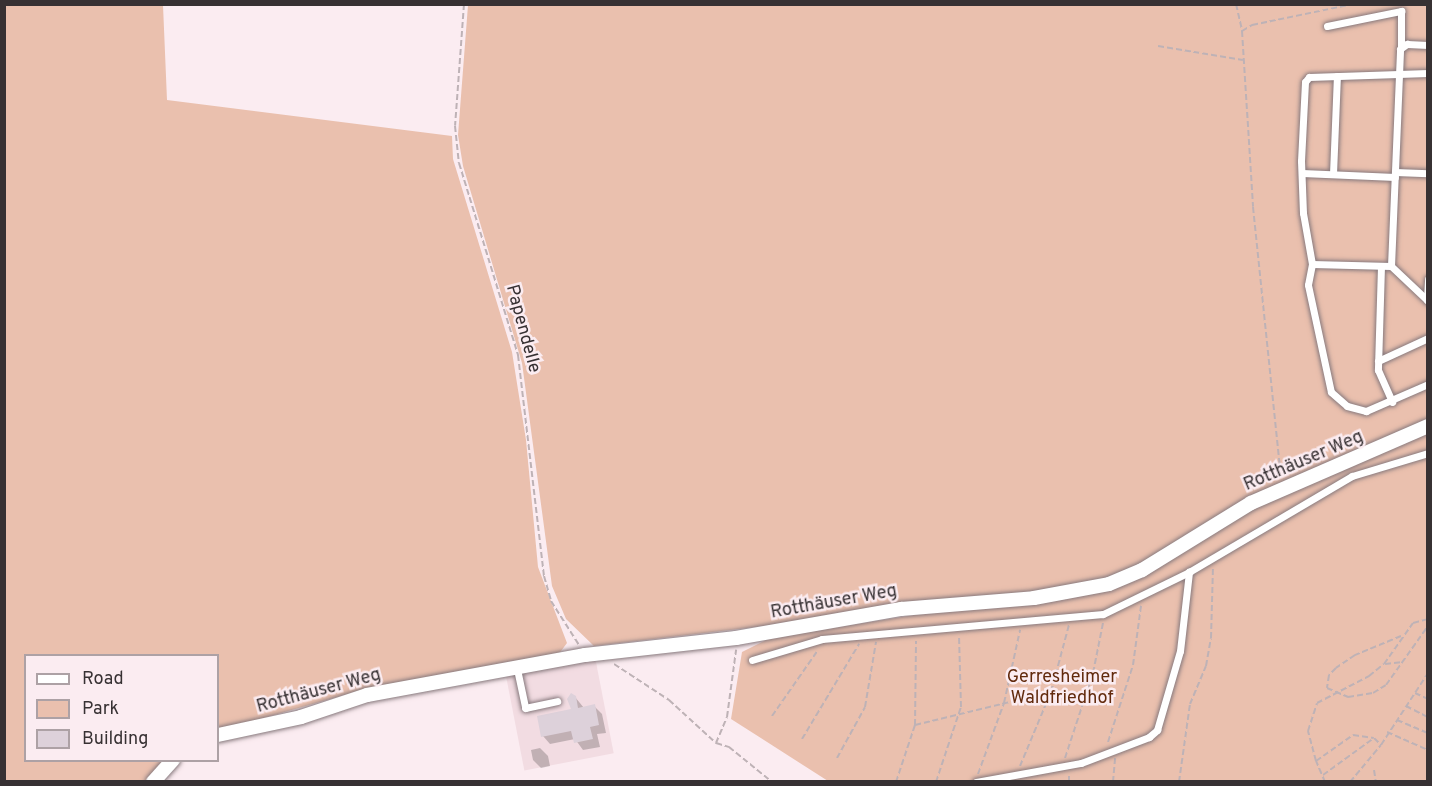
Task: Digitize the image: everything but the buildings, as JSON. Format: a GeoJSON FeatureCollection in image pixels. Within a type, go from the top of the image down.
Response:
{"type":"FeatureCollection","features":[{"type":"Feature","properties":{"kind":"street","name":"Rotthäuser Weg"},"geometry":{"type":"LineString","coordinates":[[219,735],[301,717],[367,695],[602,652],[736,638],[890,611],[1034,598],[1109,584],[1142,570],[1251,503],[1428,426]]}},
{"type":"Feature","properties":{"kind":"street"},"geometry":{"type":"LineString","coordinates":[[153,782],[171,762]]}},
{"type":"Feature","properties":{"kind":"lane"},"geometry":{"type":"LineString","coordinates":[[1326,26],[1401,12],[1391,266]]}},
{"type":"Feature","properties":{"kind":"lane"},"geometry":{"type":"LineString","coordinates":[[1401,46],[1428,45]]}},
{"type":"Feature","properties":{"kind":"lane"},"geometry":{"type":"LineString","coordinates":[[1428,73],[1316,75],[1305,82],[1302,173],[1303,213],[1312,264],[1308,285],[1331,393],[1357,410],[1377,410],[1428,384]]}},
{"type":"Feature","properties":{"kind":"lane"},"geometry":{"type":"LineString","coordinates":[[1333,174],[1337,76]]}},
{"type":"Feature","properties":{"kind":"lane"},"geometry":{"type":"LineString","coordinates":[[1302,173],[1428,172]]}},
{"type":"Feature","properties":{"kind":"lane"},"geometry":{"type":"LineString","coordinates":[[1312,264],[1391,266],[1427,301]]}},
{"type":"Feature","properties":{"kind":"lane"},"geometry":{"type":"LineString","coordinates":[[1381,266],[1378,362],[1392,402]]}},
{"type":"Feature","properties":{"kind":"lane"},"geometry":{"type":"LineString","coordinates":[[1427,301],[1428,279]]}},
{"type":"Feature","properties":{"kind":"lane"},"geometry":{"type":"LineString","coordinates":[[1378,362],[1428,338]]}},
{"type":"Feature","properties":{"kind":"lane"},"geometry":{"type":"LineString","coordinates":[[752,660],[822,639],[1022,621],[1069,620],[1103,614],[1189,572],[1353,476],[1428,453]]}},
{"type":"Feature","properties":{"kind":"lane"},"geometry":{"type":"LineString","coordinates":[[977,781],[1024,772],[1038,773],[1068,766],[1149,737],[1160,724],[1180,651],[1189,572]]}},
{"type":"Feature","properties":{"kind":"lane"},"geometry":{"type":"LineString","coordinates":[[517,669],[525,708],[558,701]]}},
{"type":"Feature","properties":{"kind":"path","name":"Papendelle"},"geometry":{"type":"LineString","coordinates":[[464,4],[455,126],[459,163],[518,355],[544,576],[552,601],[585,655]]}},
{"type":"Feature","properties":{"kind":"path"},"geometry":{"type":"LineString","coordinates":[[1236,4],[1242,31],[1253,207],[1282,489]]}},
{"type":"Feature","properties":{"kind":"path"},"geometry":{"type":"LineString","coordinates":[[1242,31],[1252,25],[1353,4]]}},
{"type":"Feature","properties":{"kind":"path"},"geometry":{"type":"LineString","coordinates":[[1158,46],[1243,60]]}},
{"type":"Feature","properties":{"kind":"path"},"geometry":{"type":"LineString","coordinates":[[1179,782],[1190,704],[1206,666],[1211,638],[1214,574],[1210,559]]}},
{"type":"Feature","properties":{"kind":"path"},"geometry":{"type":"LineString","coordinates":[[1113,782],[1112,752],[1108,739],[1133,665],[1140,633],[1141,597]]}},
{"type":"Feature","properties":{"kind":"path"},"geometry":{"type":"LineString","coordinates":[[1068,766],[1065,753],[1094,672],[1104,629],[1103,614]]}},
{"type":"Feature","properties":{"kind":"path"},"geometry":{"type":"LineString","coordinates":[[1384,664],[1401,636],[1413,623],[1428,619]]}},
{"type":"Feature","properties":{"kind":"path"},"geometry":{"type":"LineString","coordinates":[[1024,772],[1019,764],[1051,692],[1069,620]]}},
{"type":"Feature","properties":{"kind":"path"},"geometry":{"type":"LineString","coordinates":[[977,781],[978,771],[1004,703],[1022,621]]}},
{"type":"Feature","properties":{"kind":"path"},"geometry":{"type":"LineString","coordinates":[[1332,693],[1348,697],[1373,693],[1386,685],[1428,626]]}},
{"type":"Feature","properties":{"kind":"path"},"geometry":{"type":"LineString","coordinates":[[936,782],[958,717],[959,627]]}},
{"type":"Feature","properties":{"kind":"path"},"geometry":{"type":"LineString","coordinates":[[896,782],[915,725],[915,630]]}},
{"type":"Feature","properties":{"kind":"path"},"geometry":{"type":"LineString","coordinates":[[837,758],[865,707],[877,633]]}},
{"type":"Feature","properties":{"kind":"path"},"geometry":{"type":"LineString","coordinates":[[802,739],[854,658],[862,635]]}},
{"type":"Feature","properties":{"kind":"path"},"geometry":{"type":"LineString","coordinates":[[1332,693],[1327,681],[1336,668],[1355,655],[1401,636]]}},
{"type":"Feature","properties":{"kind":"path"},"geometry":{"type":"LineString","coordinates":[[716,743],[727,717],[736,664],[736,638]]}},
{"type":"Feature","properties":{"kind":"path"},"geometry":{"type":"LineString","coordinates":[[772,716],[822,639]]}},
{"type":"Feature","properties":{"kind":"path"},"geometry":{"type":"LineString","coordinates":[[602,652],[606,659],[669,700],[716,743],[729,747],[772,782]]}},
{"type":"Feature","properties":{"kind":"path"},"geometry":{"type":"LineString","coordinates":[[1326,782],[1311,749],[1310,721],[1317,703],[1384,664],[1403,662]]}},
{"type":"Feature","properties":{"kind":"path"},"geometry":{"type":"LineString","coordinates":[[1350,782],[1381,745],[1387,732],[1428,673]]}},
{"type":"Feature","properties":{"kind":"path"},"geometry":{"type":"LineString","coordinates":[[1423,682],[1428,685]]}},
{"type":"Feature","properties":{"kind":"path"},"geometry":{"type":"LineString","coordinates":[[915,725],[958,717],[1051,692]]}},
{"type":"Feature","properties":{"kind":"path"},"geometry":{"type":"LineString","coordinates":[[1414,693],[1428,699]]}},
{"type":"Feature","properties":{"kind":"path"},"geometry":{"type":"LineString","coordinates":[[1406,706],[1428,717]]}},
{"type":"Feature","properties":{"kind":"path"},"geometry":{"type":"LineString","coordinates":[[1396,719],[1428,734]]}},
{"type":"Feature","properties":{"kind":"path"},"geometry":{"type":"LineString","coordinates":[[1387,732],[1428,750]]}},
{"type":"Feature","properties":{"kind":"path"},"geometry":{"type":"LineString","coordinates":[[1316,761],[1353,735],[1374,738],[1381,745]]}},
{"type":"Feature","properties":{"kind":"path"},"geometry":{"type":"LineString","coordinates":[[1322,776],[1374,738]]}},
{"type":"Feature","properties":{"kind":"path"},"geometry":{"type":"LineString","coordinates":[[1374,770],[1376,782]]}},
{"type":"Feature","properties":{"kind":"shaded area"},"geometry":{"type":"Polygon","coordinates":[[[595,657],[614,753],[524,771],[506,674],[595,657]]]}},
{"type":"Feature","properties":{"kind":"green space"},"geometry":{"type":"Polygon","coordinates":[[[5,5],[163,5],[167,100],[452,136],[453,159],[512,352],[526,440],[538,567],[567,643],[558,655],[365,689],[219,731],[219,654],[24,654],[24,762],[164,762],[145,781],[5,782],[5,5]]]}},
{"type":"Feature","properties":{"kind":"green space","name":"Gerresheimer Waldfriedhof"},"geometry":{"type":"Polygon","coordinates":[[[468,5],[1427,5],[1427,781],[828,781],[731,719],[742,652],[770,638],[1071,590],[594,646],[566,619],[552,586],[522,363],[463,166],[458,135],[468,5]]]}}]}
